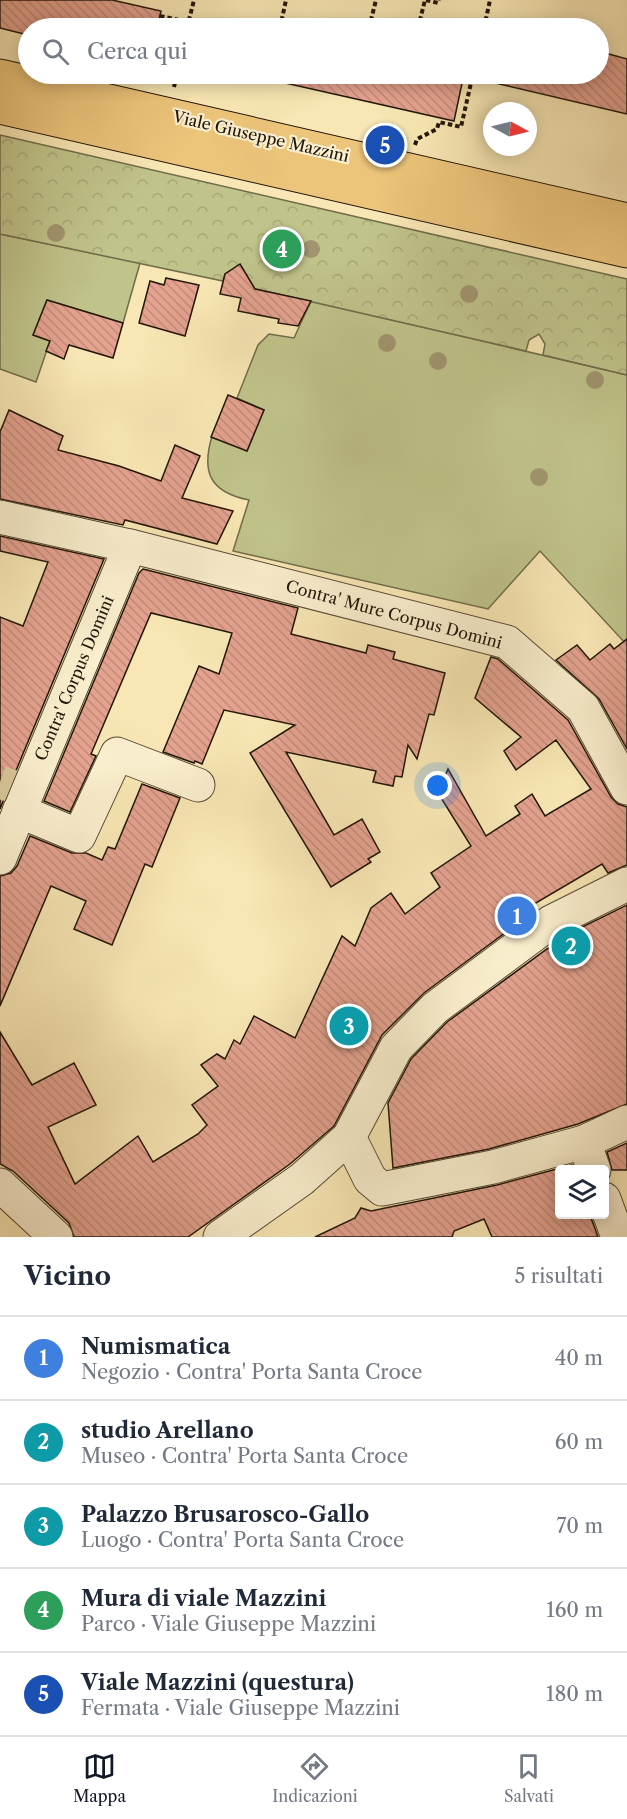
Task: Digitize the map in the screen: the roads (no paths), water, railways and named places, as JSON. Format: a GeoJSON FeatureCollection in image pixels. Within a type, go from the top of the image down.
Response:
{"type":"FeatureCollection","features":[{"type":"Feature","properties":{"kind":"main road","name":"Viale Giuseppe Mazzini"},"geometry":{"type":"LineString","coordinates":[[0,76],[18,80]]}},
{"type":"Feature","properties":{"kind":"main road","name":"Viale Giuseppe Mazzini"},"geometry":{"type":"LineString","coordinates":[[35,84],[627,220]]}},
{"type":"Feature","properties":{"kind":"main road","name":"Viale Giuseppe Mazzini"},"geometry":{"type":"LineString","coordinates":[[0,107],[627,251]]}},
{"type":"Feature","properties":{"kind":"street","name":"Contra' Mure Corpus Domini"},"geometry":{"type":"LineString","coordinates":[[0,517],[130,546],[507,642],[583,708],[627,788]]}},
{"type":"Feature","properties":{"kind":"street","name":"Contra' Corpus Domini"},"geometry":{"type":"LineString","coordinates":[[0,858],[130,546]]}},
{"type":"Feature","properties":{"kind":"street"},"geometry":{"type":"LineString","coordinates":[[19,811],[79,836],[117,754],[198,785]]}},
{"type":"Feature","properties":{"kind":"street"},"geometry":{"type":"LineString","coordinates":[[220,1237],[302,1179],[349,1152],[376,1082],[396,1048],[435,1008],[551,922],[627,884]]}},
{"type":"Feature","properties":{"kind":"street"},"geometry":{"type":"LineString","coordinates":[[349,1152],[370,1179],[382,1189],[493,1167],[589,1156],[627,1122]]}},
{"type":"Feature","properties":{"kind":"street"},"geometry":{"type":"LineString","coordinates":[[0,1185],[56,1237]]}},
{"type":"Feature","properties":{"kind":"street"},"geometry":{"type":"LineString","coordinates":[[609,1213],[618,1237]]}},
{"type":"Feature","properties":{"kind":"tunnel"},"geometry":{"type":"LineString","coordinates":[[0,782],[26,791]]}},
{"type":"Feature","properties":{"kind":"place","name":"Viale Mazzini (questura)"},"geometry":{"type":"Point","coordinates":[385,145]}},
{"type":"Feature","properties":{"kind":"place","name":"Mura di viale Mazzini"},"geometry":{"type":"Point","coordinates":[282,249]}},
{"type":"Feature","properties":{"kind":"place","name":"Numismatica"},"geometry":{"type":"Point","coordinates":[517,916]}},
{"type":"Feature","properties":{"kind":"place","name":"studio Arellano"},"geometry":{"type":"Point","coordinates":[571,946]}},
{"type":"Feature","properties":{"kind":"place","name":"Palazzo Brusarosco-Gallo"},"geometry":{"type":"Point","coordinates":[349,1026]}}]}
